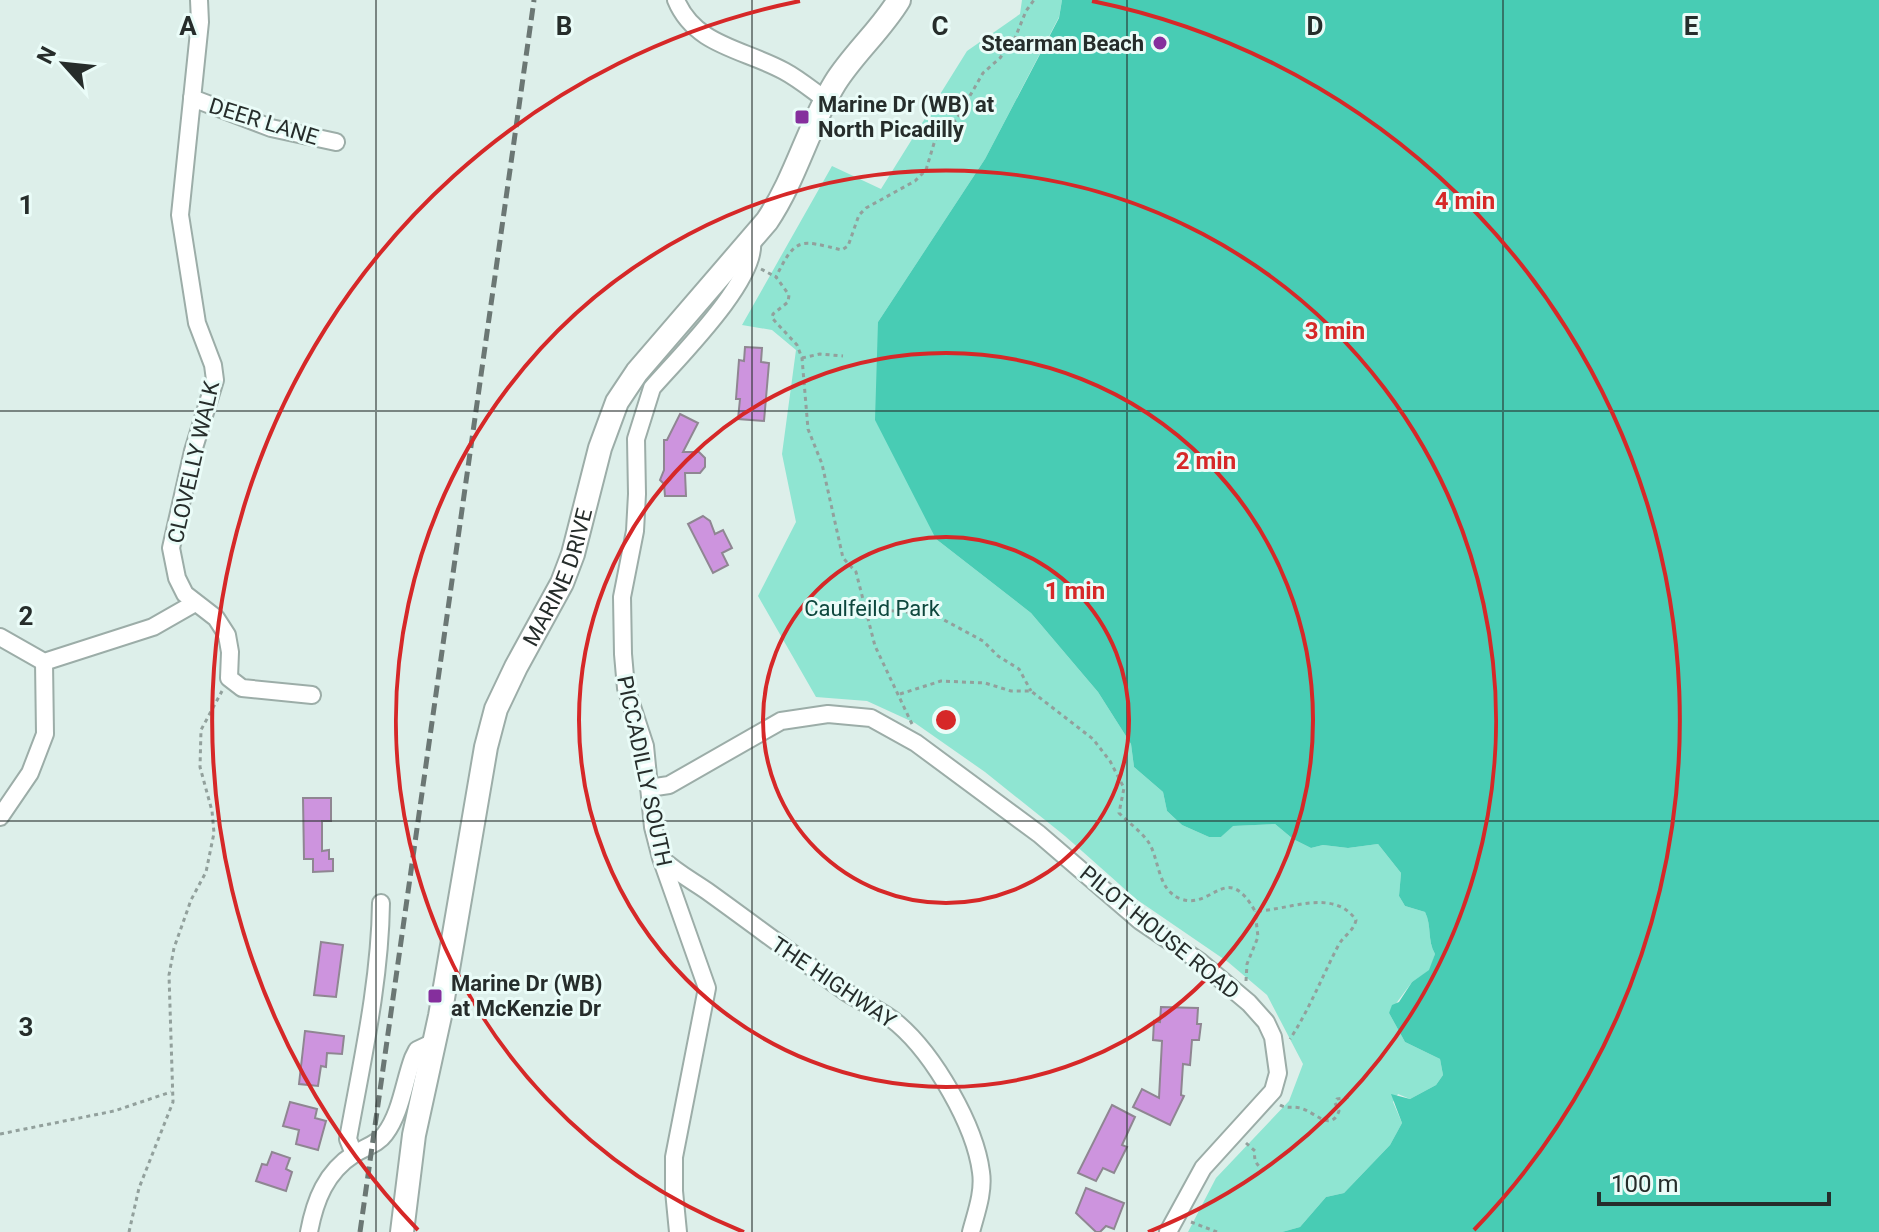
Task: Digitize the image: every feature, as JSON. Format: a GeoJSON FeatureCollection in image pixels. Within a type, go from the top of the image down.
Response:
{"type":"FeatureCollection","features":[{"type":"Feature","properties":{"kind":"main road","name":"MARINE DRIVE"},"geometry":{"type":"LineString","coordinates":[[402,1232],[414,1135],[434,1042],[486,747],[496,709],[562,583],[573,554],[611,413],[637,372],[752,242],[781,200],[836,82],[899,0]]}},
{"type":"Feature","properties":{"kind":"street","name":"CLOVELLY WALK"},"geometry":{"type":"LineString","coordinates":[[199,0],[200,22],[180,215],[197,323],[213,365],[215,380],[193,451],[171,548],[177,578],[185,594],[216,618],[227,635],[229,678]]}},
{"type":"Feature","properties":{"kind":"street"},"geometry":{"type":"LineString","coordinates":[[676,0],[692,28],[785,71],[826,100]]}},
{"type":"Feature","properties":{"kind":"street","name":"DEER LANE"},"geometry":{"type":"LineString","coordinates":[[192,98],[271,128],[336,142]]}},
{"type":"Feature","properties":{"kind":"street","name":"PICCADILLY SOUTH"},"geometry":{"type":"LineString","coordinates":[[678,1232],[674,1157],[707,988],[653,827],[645,746],[626,688],[622,608],[635,531],[638,427],[652,388],[723,306],[745,273],[752,257],[752,242]]}},
{"type":"Feature","properties":{"kind":"street"},"geometry":{"type":"LineString","coordinates":[[0,637],[44,662],[153,627],[195,603]]}},
{"type":"Feature","properties":{"kind":"street"},"geometry":{"type":"LineString","coordinates":[[0,817],[30,773],[45,734],[44,662]]}},
{"type":"Feature","properties":{"kind":"street"},"geometry":{"type":"LineString","coordinates":[[229,678],[242,688],[312,695]]}},
{"type":"Feature","properties":{"kind":"street","name":"PILOT HOUSE ROAD"},"geometry":{"type":"LineString","coordinates":[[649,788],[669,785],[781,721],[813,715],[843,714],[871,718],[928,752],[1039,834],[1140,921],[1199,961],[1241,996],[1266,1022],[1273,1037],[1277,1059]]}},
{"type":"Feature","properties":{"kind":"street","name":"THE HIGHWAY"},"geometry":{"type":"LineString","coordinates":[[661,858],[678,874],[819,973],[897,1023],[908,1034],[958,1103],[971,1134],[981,1180],[971,1232]]}},
{"type":"Feature","properties":{"kind":"street"},"geometry":{"type":"LineString","coordinates":[[354,1154],[348,1139],[371,1010],[381,903]]}},
{"type":"Feature","properties":{"kind":"street"},"geometry":{"type":"LineString","coordinates":[[309,1232],[323,1187],[336,1169],[386,1133],[417,1050],[434,1042]]}},
{"type":"Feature","properties":{"kind":"street"},"geometry":{"type":"LineString","coordinates":[[1168,1232],[1203,1168],[1264,1103],[1276,1082],[1277,1059]]}},
{"type":"Feature","properties":{"kind":"path"},"geometry":{"type":"LineString","coordinates":[[914,728],[875,646],[856,572],[843,558],[822,464],[808,429],[802,358],[797,345],[772,318],[788,302],[789,295],[776,277],[789,250],[796,245],[813,242],[842,250],[848,246],[859,215],[866,208],[915,181],[926,170],[935,140],[956,120],[983,73],[1000,58],[1015,38],[1034,0]]}},
{"type":"Feature","properties":{"kind":"path"},"geometry":{"type":"LineString","coordinates":[[802,358],[820,354],[843,356]]}},
{"type":"Feature","properties":{"kind":"path"},"geometry":{"type":"LineString","coordinates":[[866,609],[933,614],[983,641],[998,656],[1019,669],[1031,691],[1093,739],[1110,761],[1124,788],[1119,813],[1148,841],[1164,883],[1174,895],[1183,900],[1201,897],[1221,888],[1236,888],[1246,896],[1255,911],[1258,937],[1247,964],[1246,986],[1241,996]]}},
{"type":"Feature","properties":{"kind":"path"},"geometry":{"type":"LineString","coordinates":[[129,1232],[139,1188],[173,1102],[169,975],[174,948],[191,900],[206,872],[214,833],[212,811],[200,767],[201,730],[229,678]]}},
{"type":"Feature","properties":{"kind":"path"},"geometry":{"type":"LineString","coordinates":[[898,694],[941,681],[985,683],[1011,691],[1031,691]]}},
{"type":"Feature","properties":{"kind":"path"},"geometry":{"type":"LineString","coordinates":[[1255,911],[1275,911],[1306,902],[1337,904],[1350,911],[1356,920],[1355,927],[1340,942],[1295,1033],[1277,1059]]}},
{"type":"Feature","properties":{"kind":"path"},"geometry":{"type":"LineString","coordinates":[[0,1134],[114,1111],[172,1091]]}},
{"type":"Feature","properties":{"kind":"path"},"geometry":{"type":"LineString","coordinates":[[1264,1103],[1299,1108],[1325,1122],[1337,1117],[1337,1099],[1351,1097]]}},
{"type":"Feature","properties":{"kind":"path"},"geometry":{"type":"LineString","coordinates":[[1232,1136],[1255,1151],[1257,1165],[1267,1173]]}},
{"type":"Feature","properties":{"kind":"path"},"geometry":{"type":"LineString","coordinates":[[1177,1215],[1217,1232]]}},
{"type":"Feature","properties":{"kind":"green space","name":"Caulfeild Park"},"geometry":{"type":"Polygon","coordinates":[[[1022,0],[1062,0],[1059,17],[985,159],[878,322],[936,539],[1031,613],[1098,692],[1131,744],[1134,767],[1163,792],[1167,811],[1182,825],[1209,837],[1221,837],[1232,826],[1275,824],[1293,839],[1311,848],[1378,844],[1401,873],[1399,896],[1405,906],[1425,912],[1435,954],[1430,970],[1412,982],[1389,1013],[1405,1042],[1440,1059],[1443,1075],[1436,1085],[1410,1099],[1398,1094],[1393,1102],[1402,1123],[1390,1145],[1344,1193],[1326,1197],[1300,1227],[1282,1232],[1188,1232],[1216,1178],[1289,1101],[1303,1064],[1267,995],[1228,962],[1136,899],[1065,836],[985,772],[915,723],[867,701],[816,697],[758,596],[796,522],[782,454],[796,350],[772,330],[742,325],[832,166],[881,189],[967,51],[1020,14],[1022,0]]]}},
{"type":"Feature","properties":{"kind":"shaded area"},"geometry":{"type":"Polygon","coordinates":[[[1062,0],[1879,0],[1879,1232],[1282,1232],[1300,1227],[1326,1197],[1344,1193],[1390,1145],[1402,1123],[1391,1094],[1410,1099],[1436,1085],[1443,1075],[1440,1059],[1405,1042],[1389,1013],[1412,982],[1429,970],[1435,954],[1425,912],[1405,906],[1399,896],[1401,873],[1378,844],[1311,848],[1293,839],[1275,824],[1233,826],[1221,837],[1209,837],[1182,825],[1167,811],[1163,792],[1134,767],[1131,744],[1098,692],[1031,613],[936,539],[875,420],[878,322],[985,159],[1059,18],[1062,0]]]}},
{"type":"Feature","properties":{"kind":"building"},"geometry":{"type":"Polygon","coordinates":[[[745,347],[762,348],[761,362],[769,363],[764,421],[738,419],[739,360],[744,361],[745,347]]]}},
{"type":"Feature","properties":{"kind":"building"},"geometry":{"type":"Polygon","coordinates":[[[680,414],[698,423],[683,452],[699,452],[705,458],[705,467],[700,473],[685,473],[686,496],[665,496],[664,484],[660,480],[664,470],[664,440],[667,440],[680,414]]]}},
{"type":"Feature","properties":{"kind":"building"},"geometry":{"type":"Polygon","coordinates":[[[703,516],[710,521],[715,534],[723,530],[732,548],[722,553],[728,565],[713,573],[688,524],[703,516]]]}},
{"type":"Feature","properties":{"kind":"building"},"geometry":{"type":"Polygon","coordinates":[[[303,798],[331,798],[331,821],[322,821],[322,851],[329,850],[333,871],[313,872],[313,859],[304,859],[303,798]]]}},
{"type":"Feature","properties":{"kind":"building"},"geometry":{"type":"Polygon","coordinates":[[[321,942],[343,945],[336,997],[314,995],[321,942]]]}},
{"type":"Feature","properties":{"kind":"building"},"geometry":{"type":"Polygon","coordinates":[[[1161,1007],[1198,1008],[1197,1024],[1201,1024],[1199,1040],[1192,1040],[1190,1065],[1183,1064],[1181,1095],[1184,1096],[1170,1125],[1133,1107],[1142,1089],[1159,1098],[1162,1041],[1153,1040],[1154,1021],[1160,1022],[1161,1007]]]}},
{"type":"Feature","properties":{"kind":"building"},"geometry":{"type":"Polygon","coordinates":[[[305,1031],[344,1036],[342,1054],[327,1053],[326,1067],[321,1066],[318,1086],[299,1084],[305,1031]]]}},
{"type":"Feature","properties":{"kind":"building"},"geometry":{"type":"Polygon","coordinates":[[[290,1102],[317,1109],[315,1118],[326,1121],[318,1150],[296,1144],[299,1130],[283,1126],[290,1102]]]}},
{"type":"Feature","properties":{"kind":"building"},"geometry":{"type":"Polygon","coordinates":[[[1112,1105],[1135,1117],[1122,1145],[1127,1147],[1114,1173],[1103,1168],[1096,1181],[1078,1173],[1112,1105]]]}},
{"type":"Feature","properties":{"kind":"building"},"geometry":{"type":"Polygon","coordinates":[[[272,1152],[290,1158],[286,1169],[292,1172],[286,1191],[256,1181],[262,1164],[267,1165],[272,1152]]]}},
{"type":"Feature","properties":{"kind":"building"},"geometry":{"type":"Polygon","coordinates":[[[1086,1188],[1124,1203],[1114,1229],[1106,1226],[1096,1232],[1076,1213],[1086,1188]]]}},
{"type":"Feature","properties":{"kind":"railway"},"geometry":{"type":"LineString","coordinates":[[360,1232],[534,0]]}},
{"type":"Feature","properties":{"kind":"place","name":"Stearman Beach"},"geometry":{"type":"Point","coordinates":[1160,43]}},
{"type":"Feature","properties":{"kind":"place","name":"Marine Dr (WB) at North Picadilly"},"geometry":{"type":"Point","coordinates":[802,117]}},
{"type":"Feature","properties":{"kind":"place","name":"Marine Dr (WB) at McKenzie Dr"},"geometry":{"type":"Point","coordinates":[435,996]}}]}
